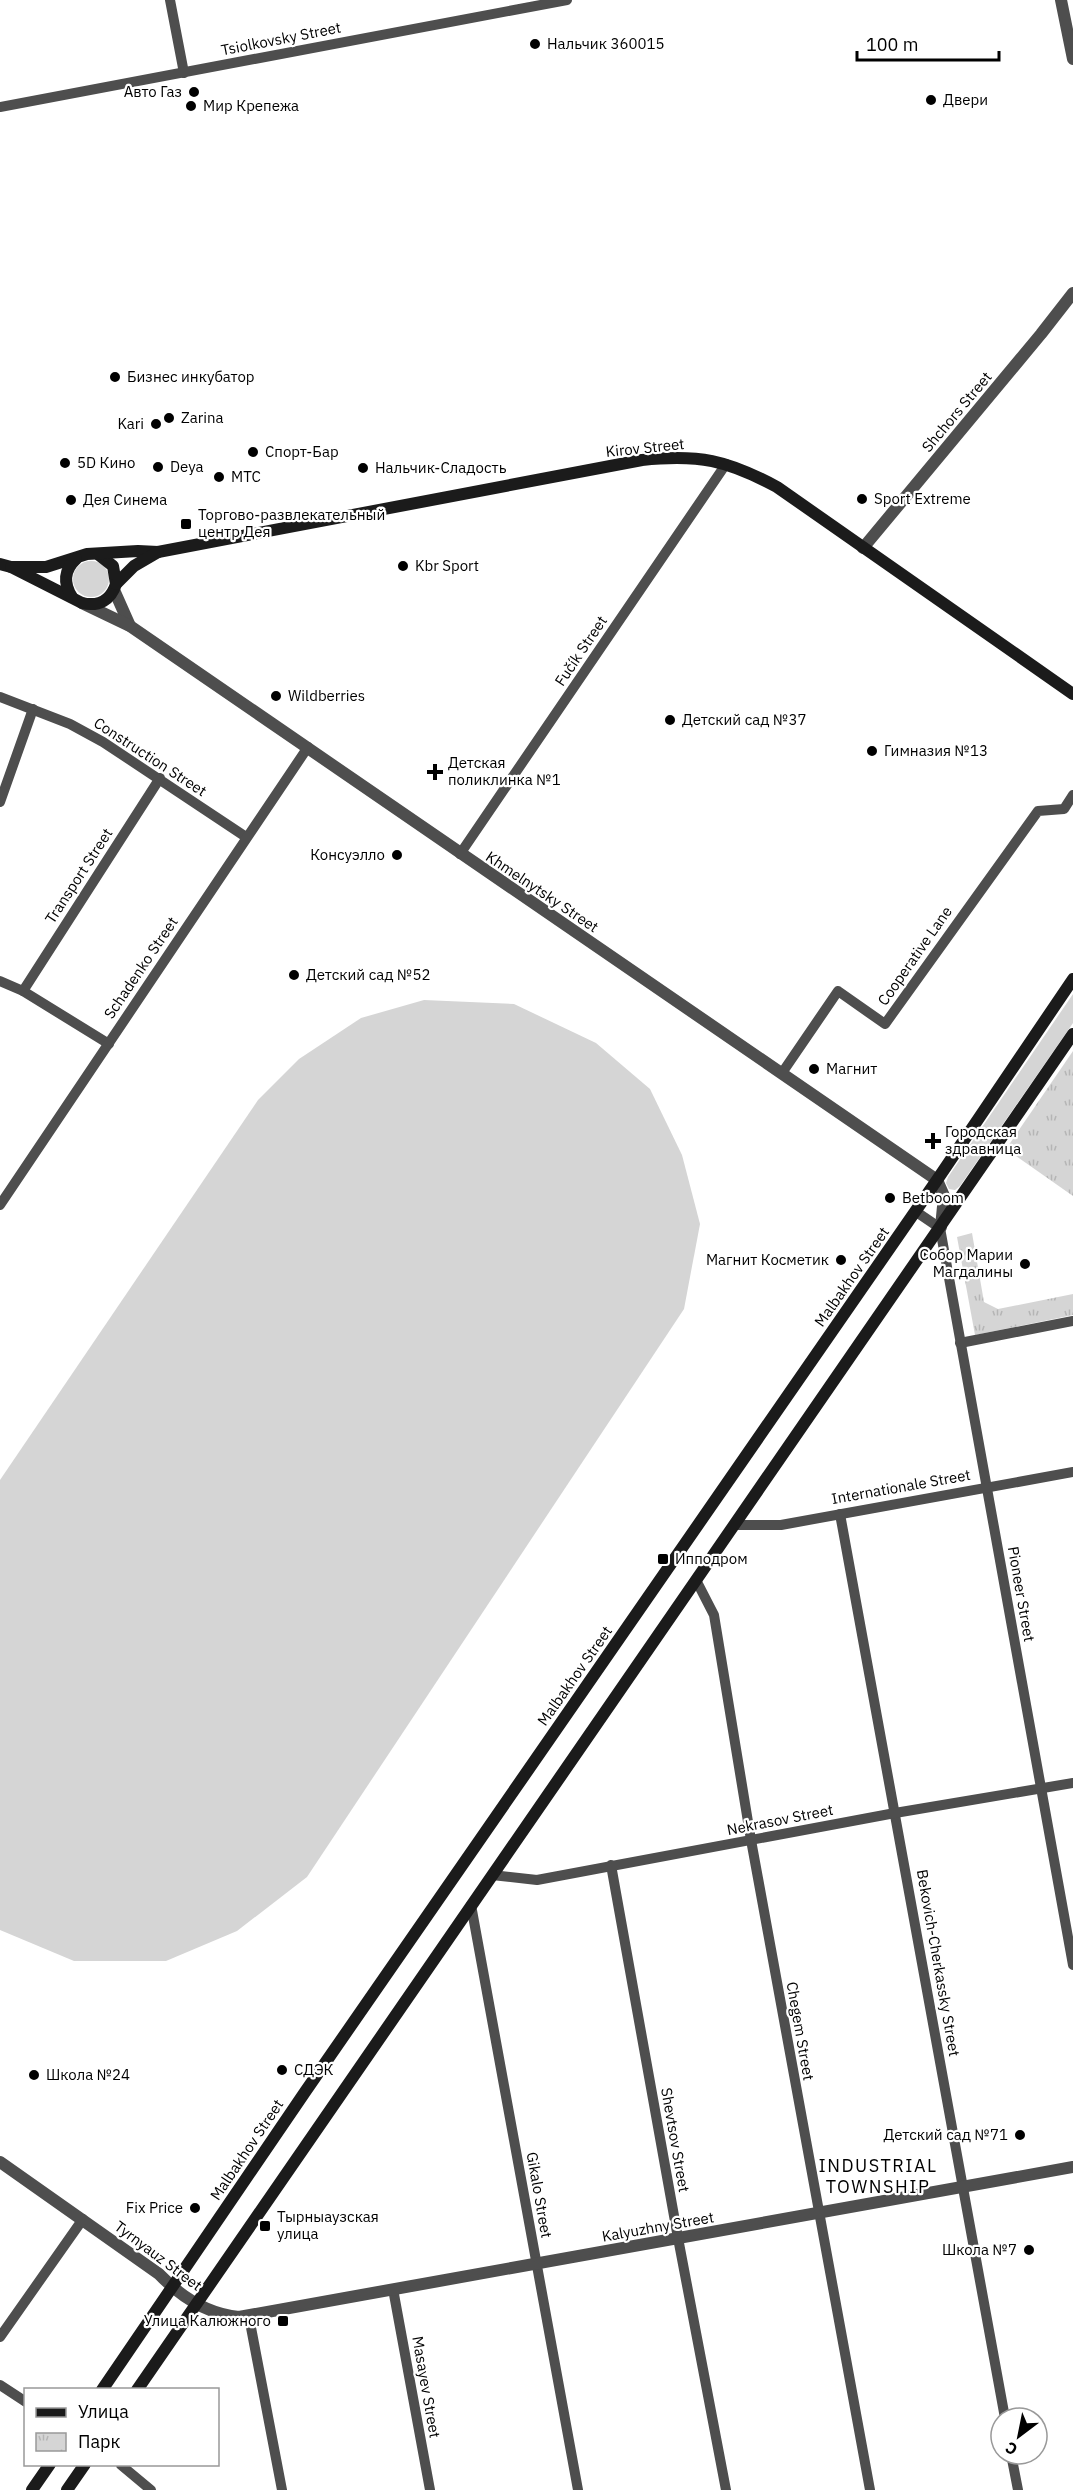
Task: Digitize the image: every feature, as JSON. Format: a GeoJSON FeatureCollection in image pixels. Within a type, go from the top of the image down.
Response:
{"type":"FeatureCollection","features":[{"type":"Feature","properties":{"kind":"main road","name":"Kirov Street"},"geometry":{"type":"LineString","coordinates":[[158,552],[642,460],[689,457],[726,464],[777,487],[1073,694]]}},
{"type":"Feature","properties":{"kind":"main road"},"geometry":{"type":"LineString","coordinates":[[6,565],[46,567],[87,554],[158,552]]}},
{"type":"Feature","properties":{"kind":"main road"},"geometry":{"type":"LineString","coordinates":[[6,565],[77,600],[101,603],[134,566],[158,552]]}},
{"type":"Feature","properties":{"kind":"main road"},"geometry":{"type":"LineString","coordinates":[[99,555],[113,566],[115,587]]}},
{"type":"Feature","properties":{"kind":"main road"},"geometry":{"type":"LineString","coordinates":[[75,558],[68,568],[65,580],[77,600]]}},
{"type":"Feature","properties":{"kind":"main road","name":"Malbakhov Street"},"geometry":{"type":"LineString","coordinates":[[103,2388],[1073,980]]}},
{"type":"Feature","properties":{"kind":"main road"},"geometry":{"type":"LineString","coordinates":[[138,2388],[1073,1034]]}},
{"type":"Feature","properties":{"kind":"main road"},"geometry":{"type":"LineString","coordinates":[[32,2490],[49,2466]]}},
{"type":"Feature","properties":{"kind":"main road"},"geometry":{"type":"LineString","coordinates":[[67,2490],[84,2466]]}},
{"type":"Feature","properties":{"kind":"street"},"geometry":{"type":"LineString","coordinates":[[170,0],[184,73]]}},
{"type":"Feature","properties":{"kind":"street","name":"Tsiolkovsky Street"},"geometry":{"type":"LineString","coordinates":[[0,107],[567,0]]}},
{"type":"Feature","properties":{"kind":"street"},"geometry":{"type":"LineString","coordinates":[[1061,0],[1073,59]]}},
{"type":"Feature","properties":{"kind":"street","name":"Shchors Street"},"geometry":{"type":"LineString","coordinates":[[863,548],[1073,293]]}},
{"type":"Feature","properties":{"kind":"street","name":"Fučík Street"},"geometry":{"type":"LineString","coordinates":[[460,854],[726,464]]}},
{"type":"Feature","properties":{"kind":"street"},"geometry":{"type":"LineString","coordinates":[[115,587],[130,627]]}},
{"type":"Feature","properties":{"kind":"street","name":"Khmelnytsky Street"},"geometry":{"type":"LineString","coordinates":[[77,600],[130,627],[308,747],[460,854],[937,1180]]}},
{"type":"Feature","properties":{"kind":"street","name":"Construction Street"},"geometry":{"type":"LineString","coordinates":[[0,697],[33,709],[103,742],[246,837]]}},
{"type":"Feature","properties":{"kind":"street"},"geometry":{"type":"LineString","coordinates":[[0,802],[33,709]]}},
{"type":"Feature","properties":{"kind":"street","name":"Schadenko Street"},"geometry":{"type":"LineString","coordinates":[[0,1206],[308,747]]}},
{"type":"Feature","properties":{"kind":"street","name":"Transport Street"},"geometry":{"type":"LineString","coordinates":[[23,991],[160,778]]}},
{"type":"Feature","properties":{"kind":"street","name":"Cooperative Lane"},"geometry":{"type":"LineString","coordinates":[[783,1073],[838,991],[885,1024],[1038,811],[1064,809],[1073,795]]}},
{"type":"Feature","properties":{"kind":"street"},"geometry":{"type":"LineString","coordinates":[[0,981],[23,991],[109,1044]]}},
{"type":"Feature","properties":{"kind":"street"},"geometry":{"type":"LineString","coordinates":[[915,1212],[940,1228],[944,1196],[937,1180]]}},
{"type":"Feature","properties":{"kind":"street"},"geometry":{"type":"LineString","coordinates":[[944,1196],[961,1198]]}},
{"type":"Feature","properties":{"kind":"street","name":"Pioneer Street"},"geometry":{"type":"LineString","coordinates":[[940,1228],[1073,1965]]}},
{"type":"Feature","properties":{"kind":"street"},"geometry":{"type":"LineString","coordinates":[[960,1343],[1073,1321]]}},
{"type":"Feature","properties":{"kind":"street","name":"Internationale Street"},"geometry":{"type":"LineString","coordinates":[[734,1525],[781,1525],[1073,1472]]}},
{"type":"Feature","properties":{"kind":"street","name":"Bekovich-Cherkassky Street"},"geometry":{"type":"LineString","coordinates":[[840,1514],[1003,2406]]}},
{"type":"Feature","properties":{"kind":"street","name":"Chegem Street"},"geometry":{"type":"LineString","coordinates":[[696,1581],[714,1616],[751,1840],[870,2490]]}},
{"type":"Feature","properties":{"kind":"street","name":"Nekrasov Street"},"geometry":{"type":"LineString","coordinates":[[492,1875],[537,1880],[896,1813],[1073,1783]]}},
{"type":"Feature","properties":{"kind":"street","name":"Shevtsov Street"},"geometry":{"type":"LineString","coordinates":[[611,1865],[726,2490]]}},
{"type":"Feature","properties":{"kind":"street","name":"Gikalo Street"},"geometry":{"type":"LineString","coordinates":[[471,1905],[578,2490]]}},
{"type":"Feature","properties":{"kind":"street","name":"Tyrnyauz Street"},"geometry":{"type":"LineString","coordinates":[[0,2162],[159,2274],[172,2287],[196,2304],[218,2314],[249,2317]]}},
{"type":"Feature","properties":{"kind":"street","name":"Kalyuzhny Street"},"geometry":{"type":"LineString","coordinates":[[249,2317],[1073,2167]]}},
{"type":"Feature","properties":{"kind":"street"},"geometry":{"type":"LineString","coordinates":[[0,2337],[83,2219]]}},
{"type":"Feature","properties":{"kind":"street","name":"Masayev Street"},"geometry":{"type":"LineString","coordinates":[[393,2289],[430,2490]]}},
{"type":"Feature","properties":{"kind":"street"},"geometry":{"type":"LineString","coordinates":[[249,2317],[282,2490]]}},
{"type":"Feature","properties":{"kind":"street"},"geometry":{"type":"LineString","coordinates":[[0,2385],[24,2401]]}},
{"type":"Feature","properties":{"kind":"street"},"geometry":{"type":"LineString","coordinates":[[122,2466],[151,2490]]}},
{"type":"Feature","properties":{"kind":"street"},"geometry":{"type":"LineString","coordinates":[[1013,2466],[1018,2490]]}},
{"type":"Feature","properties":{"kind":"green space"},"geometry":{"type":"Polygon","coordinates":[[[91,561],[104,566],[109,579],[104,592],[91,597],[78,592],[73,579],[78,566],[91,561]]]}},
{"type":"Feature","properties":{"kind":"green space"},"geometry":{"type":"Polygon","coordinates":[[[1073,994],[1073,1023],[960,1186],[955,1190],[949,1189],[946,1183],[948,1177],[1073,994]]]}},
{"type":"Feature","properties":{"kind":"green space"},"geometry":{"type":"Polygon","coordinates":[[[424,1000],[514,1004],[596,1043],[650,1089],[682,1155],[700,1224],[684,1309],[307,1877],[237,1931],[166,1961],[74,1961],[0,1930],[0,1480],[258,1100],[299,1059],[361,1018],[424,1000]]]}},
{"type":"Feature","properties":{"kind":"green space"},"geometry":{"type":"Polygon","coordinates":[[[1073,1051],[1073,1196],[1006,1149],[1073,1051]]]}},
{"type":"Feature","properties":{"kind":"green space"},"geometry":{"type":"Polygon","coordinates":[[[972,1233],[984,1302],[998,1309],[1073,1294],[1073,1315],[975,1335],[957,1237],[972,1233]]]}},
{"type":"Feature","properties":{"kind":"place","name":"Нальчик 360015"},"geometry":{"type":"Point","coordinates":[535,44]}},
{"type":"Feature","properties":{"kind":"place","name":"Авто Газ"},"geometry":{"type":"Point","coordinates":[194,92]}},
{"type":"Feature","properties":{"kind":"place","name":"Двери"},"geometry":{"type":"Point","coordinates":[931,100]}},
{"type":"Feature","properties":{"kind":"place","name":"Мир Крепежа"},"geometry":{"type":"Point","coordinates":[191,106]}},
{"type":"Feature","properties":{"kind":"place","name":"Бизнес инкубатор"},"geometry":{"type":"Point","coordinates":[115,377]}},
{"type":"Feature","properties":{"kind":"place","name":"Zarina"},"geometry":{"type":"Point","coordinates":[169,418]}},
{"type":"Feature","properties":{"kind":"place","name":"Kari"},"geometry":{"type":"Point","coordinates":[156,424]}},
{"type":"Feature","properties":{"kind":"place","name":"Спорт-Бар"},"geometry":{"type":"Point","coordinates":[253,452]}},
{"type":"Feature","properties":{"kind":"place","name":"5D Кино"},"geometry":{"type":"Point","coordinates":[65,463]}},
{"type":"Feature","properties":{"kind":"place","name":"Deya"},"geometry":{"type":"Point","coordinates":[158,467]}},
{"type":"Feature","properties":{"kind":"place","name":"Нальчик-Сладость"},"geometry":{"type":"Point","coordinates":[363,468]}},
{"type":"Feature","properties":{"kind":"place","name":"МТС"},"geometry":{"type":"Point","coordinates":[219,477]}},
{"type":"Feature","properties":{"kind":"place","name":"Sport Extreme"},"geometry":{"type":"Point","coordinates":[862,499]}},
{"type":"Feature","properties":{"kind":"place","name":"Дея Синема"},"geometry":{"type":"Point","coordinates":[71,500]}},
{"type":"Feature","properties":{"kind":"place","name":"Торгово-развлекательный центр Дея"},"geometry":{"type":"Point","coordinates":[186,524]}},
{"type":"Feature","properties":{"kind":"place","name":"Kbr Sport"},"geometry":{"type":"Point","coordinates":[403,566]}},
{"type":"Feature","properties":{"kind":"place","name":"Wildberries"},"geometry":{"type":"Point","coordinates":[276,696]}},
{"type":"Feature","properties":{"kind":"place","name":"Детский сад №37"},"geometry":{"type":"Point","coordinates":[670,720]}},
{"type":"Feature","properties":{"kind":"place","name":"Гимназия №13"},"geometry":{"type":"Point","coordinates":[872,751]}},
{"type":"Feature","properties":{"kind":"place","name":"Детская поликлинка №1"},"geometry":{"type":"Point","coordinates":[435,772]}},
{"type":"Feature","properties":{"kind":"place","name":"Консуэлло"},"geometry":{"type":"Point","coordinates":[397,855]}},
{"type":"Feature","properties":{"kind":"place","name":"Детский сад №52"},"geometry":{"type":"Point","coordinates":[294,975]}},
{"type":"Feature","properties":{"kind":"place","name":"Магнит"},"geometry":{"type":"Point","coordinates":[814,1069]}},
{"type":"Feature","properties":{"kind":"place","name":"Городская здравница"},"geometry":{"type":"Point","coordinates":[933,1141]}},
{"type":"Feature","properties":{"kind":"place","name":"Betboom"},"geometry":{"type":"Point","coordinates":[890,1198]}},
{"type":"Feature","properties":{"kind":"place","name":"Магнит Косметик"},"geometry":{"type":"Point","coordinates":[841,1260]}},
{"type":"Feature","properties":{"kind":"place","name":"Собор Марии Магдалины"},"geometry":{"type":"Point","coordinates":[1025,1264]}},
{"type":"Feature","properties":{"kind":"place","name":"Ипподром"},"geometry":{"type":"Point","coordinates":[663,1559]}},
{"type":"Feature","properties":{"kind":"place","name":"СДЭК"},"geometry":{"type":"Point","coordinates":[282,2070]}},
{"type":"Feature","properties":{"kind":"place","name":"Школа №24"},"geometry":{"type":"Point","coordinates":[34,2075]}},
{"type":"Feature","properties":{"kind":"place","name":"Детский сад №71"},"geometry":{"type":"Point","coordinates":[1020,2135]}},
{"type":"Feature","properties":{"kind":"place","name":"Fix Price"},"geometry":{"type":"Point","coordinates":[195,2208]}},
{"type":"Feature","properties":{"kind":"place","name":"Тырныаузская улица"},"geometry":{"type":"Point","coordinates":[265,2226]}},
{"type":"Feature","properties":{"kind":"place","name":"Школа №7"},"geometry":{"type":"Point","coordinates":[1029,2250]}},
{"type":"Feature","properties":{"kind":"place","name":"Улица Калюжного"},"geometry":{"type":"Point","coordinates":[283,2321]}},
{"type":"Feature","properties":{"kind":"district","name":"INDUSTRIAL TOWNSHIP"},"geometry":{"type":"Point","coordinates":[878,2176]}}]}
